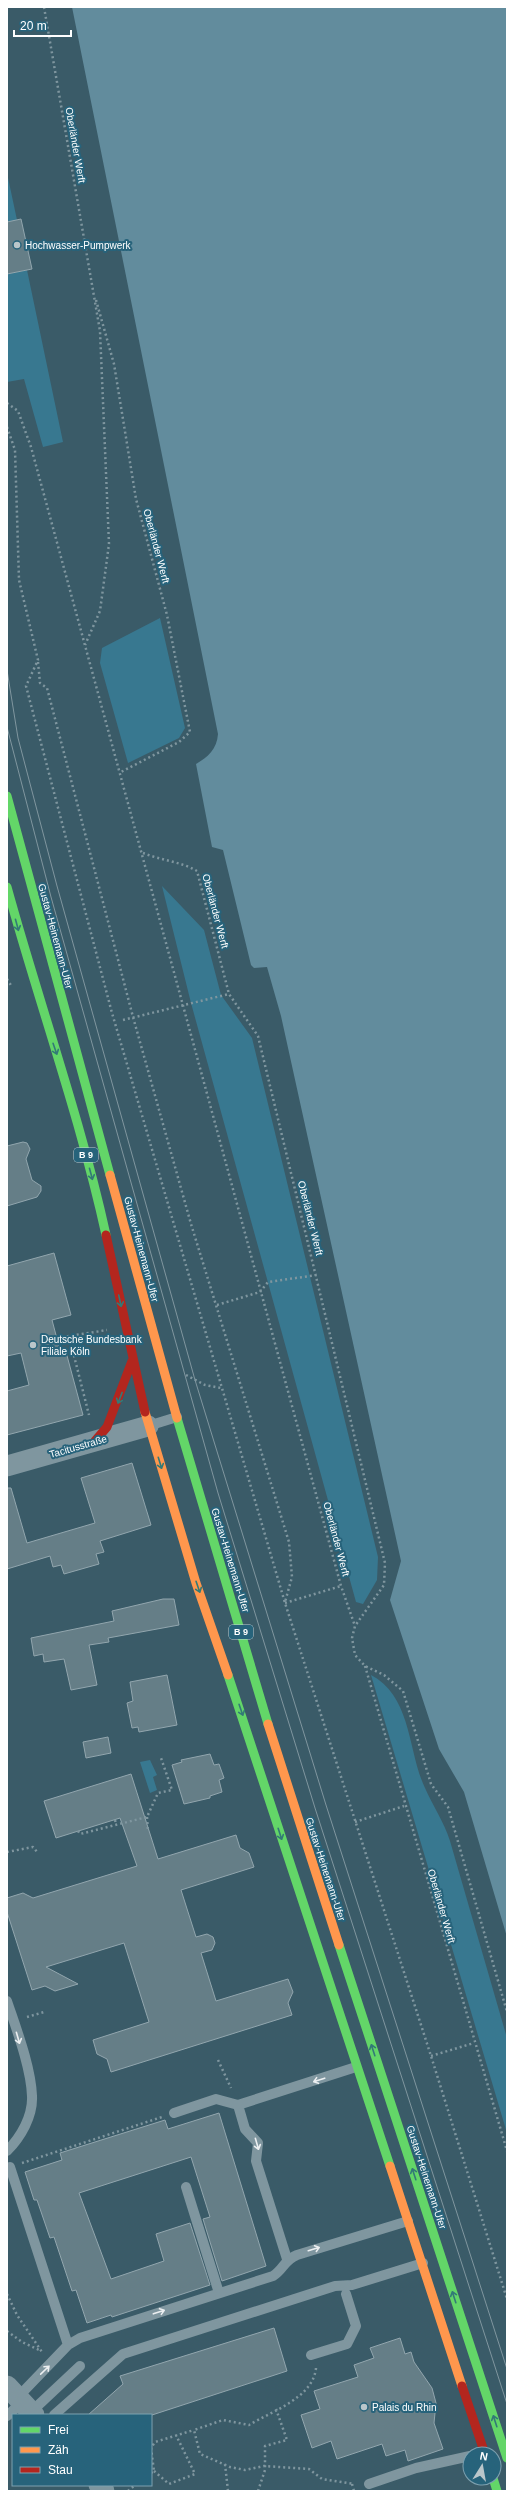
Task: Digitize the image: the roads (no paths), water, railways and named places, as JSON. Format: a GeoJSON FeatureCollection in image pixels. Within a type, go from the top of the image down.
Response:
{"type":"FeatureCollection","features":[{"type":"Feature","properties":{"kind":"main road","name":"Gustav-Heinemann-Ufer"},"geometry":{"type":"LineString","coordinates":[[7,796],[177,1417],[289,1793],[507,2458]]}},
{"type":"Feature","properties":{"kind":"main road","name":"B 9"},"geometry":{"type":"LineString","coordinates":[[7,887],[33,983],[73,1107],[101,1213],[132,1361],[148,1426],[196,1583],[248,1731],[356,2067],[482,2446]]}},
{"type":"Feature","properties":{"kind":"main road"},"geometry":{"type":"LineString","coordinates":[[95,1441],[107,1428],[132,1361]]}},
{"type":"Feature","properties":{"kind":"street","name":"Tacitusstraße"},"geometry":{"type":"LineString","coordinates":[[7,1466],[148,1426]]}},
{"type":"Feature","properties":{"kind":"lane"},"geometry":{"type":"LineString","coordinates":[[148,1426],[177,1417]]}},
{"type":"Feature","properties":{"kind":"lane"},"geometry":{"type":"LineString","coordinates":[[7,2001],[29,2077],[32,2097],[27,2121],[21,2134],[7,2151]]}},
{"type":"Feature","properties":{"kind":"lane"},"geometry":{"type":"LineString","coordinates":[[174,2113],[216,2099],[238,2105],[356,2067]]}},
{"type":"Feature","properties":{"kind":"lane"},"geometry":{"type":"LineString","coordinates":[[238,2105],[245,2129],[258,2143],[256,2161],[287,2259]]}},
{"type":"Feature","properties":{"kind":"lane"},"geometry":{"type":"LineString","coordinates":[[10,2167],[68,2345]]}},
{"type":"Feature","properties":{"kind":"lane"},"geometry":{"type":"LineString","coordinates":[[186,2187],[218,2293]]}},
{"type":"Feature","properties":{"kind":"lane"},"geometry":{"type":"LineString","coordinates":[[7,2416],[22,2402],[68,2345],[101,2331],[273,2276],[280,2272],[287,2259],[408,2221]]}},
{"type":"Feature","properties":{"kind":"lane"},"geometry":{"type":"LineString","coordinates":[[55,2414],[122,2354],[335,2286],[352,2285],[422,2263]]}},
{"type":"Feature","properties":{"kind":"lane"},"geometry":{"type":"LineString","coordinates":[[314,2354],[347,2344],[356,2326],[346,2294]]}},
{"type":"Feature","properties":{"kind":"lane"},"geometry":{"type":"LineString","coordinates":[[22,2402],[80,2366]]}},
{"type":"Feature","properties":{"kind":"lane"},"geometry":{"type":"LineString","coordinates":[[369,2484],[416,2468],[462,2459]]}},
{"type":"Feature","properties":{"kind":"tram line"},"geometry":{"type":"LineString","coordinates":[[7,670],[18,738],[57,886],[195,1380],[326,1805],[507,2369]]}},
{"type":"Feature","properties":{"kind":"tram line"},"geometry":{"type":"LineString","coordinates":[[7,727],[51,897],[218,1493],[315,1808],[507,2404]]}},
{"type":"Feature","properties":{"kind":"place","name":"Hochwasser-Pumpwerk"},"geometry":{"type":"Point","coordinates":[17,245]}},
{"type":"Feature","properties":{"kind":"place","name":"Deutsche Bundesbank Filiale Köln"},"geometry":{"type":"Point","coordinates":[33,1345]}},
{"type":"Feature","properties":{"kind":"place","name":"Palais du Rhin"},"geometry":{"type":"Point","coordinates":[364,2407]}}]}
